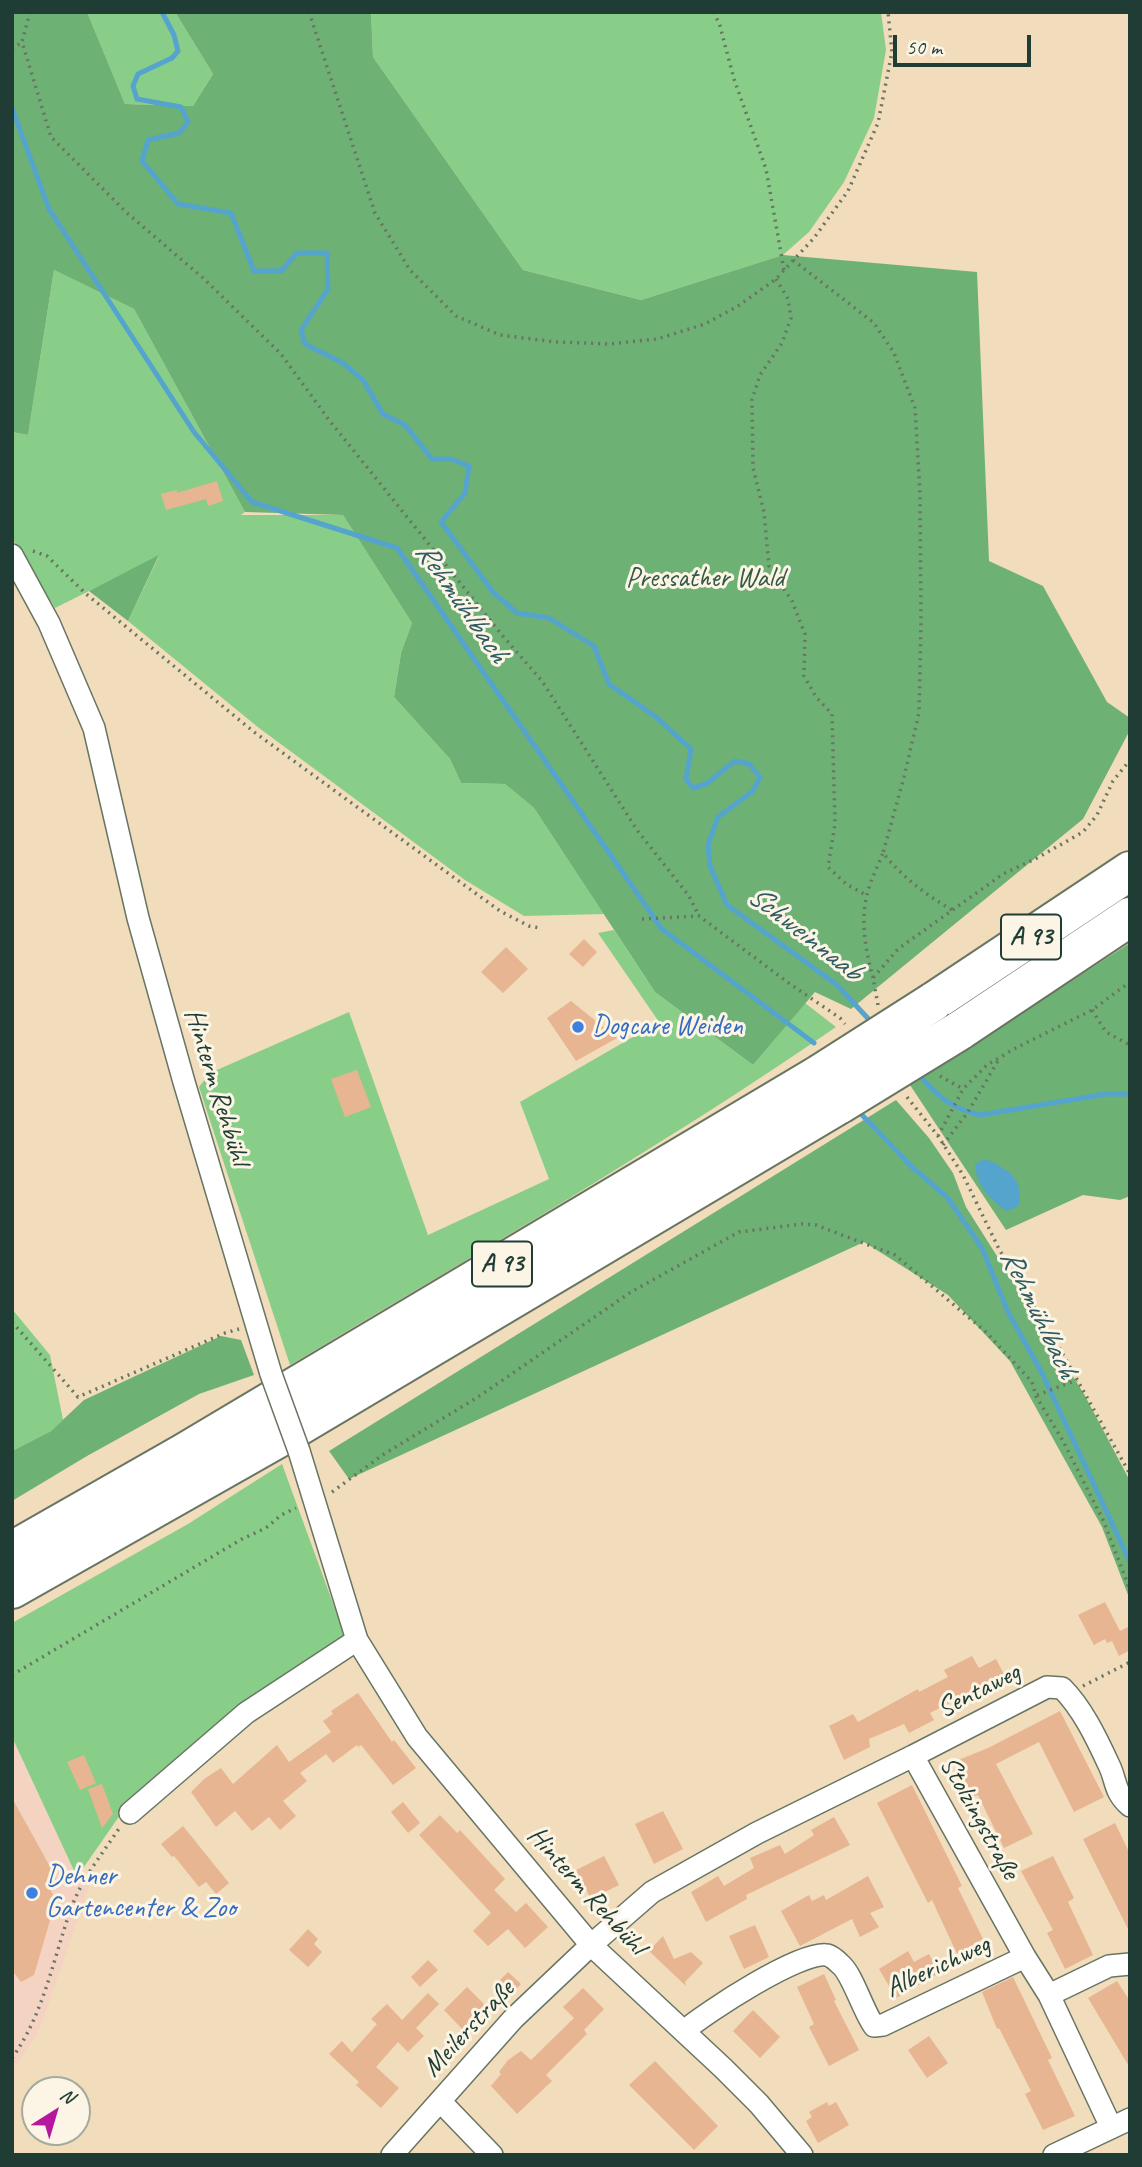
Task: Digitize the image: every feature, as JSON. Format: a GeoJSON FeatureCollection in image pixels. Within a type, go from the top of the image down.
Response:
{"type":"FeatureCollection","features":[{"type":"Feature","properties":{"kind":"highway","name":"A 93"},"geometry":{"type":"LineString","coordinates":[[12,1589],[282,1436],[830,1089],[933,1002],[1130,871]]}},
{"type":"Feature","properties":{"kind":"highway","name":"A 93"},"geometry":{"type":"LineString","coordinates":[[12,1551],[830,1089],[959,1031],[1130,917]]}},
{"type":"Feature","properties":{"kind":"street","name":"Hinterm Rehbühl"},"geometry":{"type":"LineString","coordinates":[[18,551],[94,728],[138,919],[184,1082],[271,1374],[299,1451],[357,1640],[416,1737],[591,1945],[759,2105],[802,2155]]}},
{"type":"Feature","properties":{"kind":"street"},"geometry":{"type":"LineString","coordinates":[[130,1812],[246,1713],[357,1640]]}},
{"type":"Feature","properties":{"kind":"street","name":"Sentaweg"},"geometry":{"type":"LineString","coordinates":[[913,1756],[1047,1687],[1062,1688],[1070,1696]]}},
{"type":"Feature","properties":{"kind":"street"},"geometry":{"type":"LineString","coordinates":[[1070,1696],[1110,1766],[1121,1798],[1130,1806]]}},
{"type":"Feature","properties":{"kind":"street","name":"Stolzingstraße"},"geometry":{"type":"LineString","coordinates":[[591,1945],[652,1892],[757,1833],[913,1756],[1120,2123]]}},
{"type":"Feature","properties":{"kind":"street","name":"Meilerstraße"},"geometry":{"type":"LineString","coordinates":[[392,2155],[513,2019],[591,1945]]}},
{"type":"Feature","properties":{"kind":"street","name":"Alberichweg"},"geometry":{"type":"LineString","coordinates":[[684,2031],[707,2012],[761,1979],[813,1956],[827,1955],[844,1966],[874,2026],[883,2025],[1025,1957]]}},
{"type":"Feature","properties":{"kind":"street"},"geometry":{"type":"LineString","coordinates":[[1049,1995],[1109,1966],[1130,1964]]}},
{"type":"Feature","properties":{"kind":"street"},"geometry":{"type":"LineString","coordinates":[[440,2101],[492,2155]]}},
{"type":"Feature","properties":{"kind":"street"},"geometry":{"type":"LineString","coordinates":[[1054,2155],[1120,2123]]}},
{"type":"Feature","properties":{"kind":"path"},"geometry":{"type":"LineString","coordinates":[[30,12],[22,42],[51,137],[127,213],[203,278],[281,354],[329,420],[542,681],[637,830],[689,897],[699,916],[642,919]]}},
{"type":"Feature","properties":{"kind":"path"},"geometry":{"type":"LineString","coordinates":[[309,12],[375,213],[410,270],[456,316],[500,335],[556,342],[610,344],[657,338],[705,324],[738,306],[776,279],[814,238],[848,191],[877,123],[892,52],[888,12]]}},
{"type":"Feature","properties":{"kind":"path"},"geometry":{"type":"LineString","coordinates":[[714,12],[766,169],[784,270]]}},
{"type":"Feature","properties":{"kind":"path"},"geometry":{"type":"LineString","coordinates":[[12,49],[22,42]]}},
{"type":"Feature","properties":{"kind":"path"},"geometry":{"type":"LineString","coordinates":[[793,260],[874,323],[894,353],[915,408],[920,494],[919,713],[883,853],[866,895],[865,949],[878,1006]]}},
{"type":"Feature","properties":{"kind":"path"},"geometry":{"type":"LineString","coordinates":[[776,279],[788,299],[791,318],[782,342],[760,376],[752,400],[753,468],[764,512],[769,566],[792,601],[806,634],[804,676],[816,697],[832,715],[835,824],[828,867],[846,884],[866,895]]}},
{"type":"Feature","properties":{"kind":"path"},"geometry":{"type":"LineString","coordinates":[[18,551],[47,556],[85,593],[254,732],[500,911],[529,926],[540,928]]}},
{"type":"Feature","properties":{"kind":"path"},"geometry":{"type":"LineString","coordinates":[[873,978],[898,948],[1003,874],[1083,832],[1097,815],[1113,781],[1130,760]]}},
{"type":"Feature","properties":{"kind":"path"},"geometry":{"type":"LineString","coordinates":[[883,853],[897,871],[927,895],[952,910]]}},
{"type":"Feature","properties":{"kind":"path"},"geometry":{"type":"LineString","coordinates":[[938,1136],[955,1100],[987,1065],[1092,1010],[1130,982]]}},
{"type":"Feature","properties":{"kind":"path"},"geometry":{"type":"LineString","coordinates":[[1092,1010],[1106,1032],[1130,1045]]}},
{"type":"Feature","properties":{"kind":"path"},"geometry":{"type":"LineString","coordinates":[[943,1145],[968,1112],[1000,1057]]}},
{"type":"Feature","properties":{"kind":"path"},"geometry":{"type":"LineString","coordinates":[[12,1675],[242,1539],[266,1528],[281,1515],[314,1501],[384,1454],[478,1397],[631,1292],[739,1232],[802,1224],[816,1225],[895,1255],[986,1332],[1032,1382],[1036,1396],[1063,1441],[1104,1522],[1130,1590]]}},
{"type":"Feature","properties":{"kind":"path"},"geometry":{"type":"LineString","coordinates":[[1043,1321],[1130,1474]]}},
{"type":"Feature","properties":{"kind":"path"},"geometry":{"type":"LineString","coordinates":[[12,1322],[78,1397],[225,1333],[257,1324]]}},
{"type":"Feature","properties":{"kind":"path"},"geometry":{"type":"LineString","coordinates":[[1036,1396],[1077,1380]]}},
{"type":"Feature","properties":{"kind":"path"},"geometry":{"type":"LineString","coordinates":[[1070,1696],[1084,1685],[1130,1662]]}},
{"type":"Feature","properties":{"kind":"path"},"geometry":{"type":"LineString","coordinates":[[12,2058],[32,2026],[49,1984],[72,1906],[89,1871],[130,1812]]}},
{"type":"Feature","properties":{"kind":"shaded area"},"geometry":{"type":"Polygon","coordinates":[[[12,1737],[77,1877],[89,1887],[41,2026],[19,2062],[12,2068],[12,1737]]]}},
{"type":"Feature","properties":{"kind":"green space","name":"Pressather Wald"},"geometry":{"type":"Polygon","coordinates":[[[12,12],[87,12],[125,104],[193,106],[213,74],[175,12],[371,12],[373,57],[523,270],[641,300],[783,255],[977,272],[989,561],[1043,586],[1107,702],[1130,718],[1130,730],[1083,819],[851,1009],[815,992],[753,1065],[655,992],[534,808],[505,784],[461,783],[450,759],[394,697],[401,653],[412,623],[343,515],[245,512],[134,309],[54,270],[28,435],[12,432],[12,12]]]}},
{"type":"Feature","properties":{"kind":"green space"},"geometry":{"type":"Polygon","coordinates":[[[87,12],[175,12],[213,74],[193,106],[125,104],[87,12]]]}},
{"type":"Feature","properties":{"kind":"green space"},"geometry":{"type":"Polygon","coordinates":[[[371,12],[881,12],[886,50],[874,118],[844,182],[809,232],[783,255],[641,300],[523,270],[373,57],[371,12]]]}},
{"type":"Feature","properties":{"kind":"green space"},"geometry":{"type":"Polygon","coordinates":[[[54,270],[134,309],[245,512],[241,515],[343,515],[412,623],[401,653],[394,697],[450,759],[461,783],[505,784],[534,808],[604,914],[524,916],[465,880],[259,728],[128,621],[159,556],[55,608],[12,538],[12,432],[28,435],[54,270]]]}},
{"type":"Feature","properties":{"kind":"green space"},"geometry":{"type":"Polygon","coordinates":[[[159,555],[128,621],[89,591],[159,555]]]}},
{"type":"Feature","properties":{"kind":"green space"},"geometry":{"type":"Polygon","coordinates":[[[614,930],[655,992],[753,1065],[805,1003],[836,1027],[634,1158],[290,1365],[199,1087],[210,1073],[349,1012],[428,1235],[549,1179],[520,1102],[659,1022],[598,933],[614,930]]]}},
{"type":"Feature","properties":{"kind":"green space"},"geometry":{"type":"Polygon","coordinates":[[[1130,943],[1130,1196],[1120,1200],[1083,1195],[1006,1230],[910,1085],[1130,943]]]}},
{"type":"Feature","properties":{"kind":"green space"},"geometry":{"type":"Polygon","coordinates":[[[896,1100],[929,1138],[953,1173],[966,1207],[1084,1394],[1130,1481],[1130,1600],[1102,1527],[1010,1361],[948,1295],[864,1242],[349,1479],[329,1451],[896,1100]]]}},
{"type":"Feature","properties":{"kind":"green space"},"geometry":{"type":"Polygon","coordinates":[[[12,1309],[50,1355],[63,1420],[51,1431],[12,1451],[12,1309]]]}},
{"type":"Feature","properties":{"kind":"green space"},"geometry":{"type":"Polygon","coordinates":[[[221,1336],[241,1340],[254,1375],[199,1394],[12,1501],[12,1451],[51,1431],[84,1400],[221,1336]]]}},
{"type":"Feature","properties":{"kind":"green space"},"geometry":{"type":"Polygon","coordinates":[[[282,1464],[346,1639],[127,1805],[77,1877],[12,1737],[12,1623],[188,1524],[282,1464]]]}},
{"type":"Feature","properties":{"kind":"water"},"geometry":{"type":"Polygon","coordinates":[[[985,1159],[1008,1171],[1013,1177],[1019,1190],[1018,1207],[1006,1211],[985,1191],[978,1179],[975,1164],[985,1159]]]}},
{"type":"Feature","properties":{"kind":"building"},"geometry":{"type":"Polygon","coordinates":[[[217,481],[223,501],[208,506],[206,499],[166,510],[161,494],[177,490],[177,493],[217,481]]]}},
{"type":"Feature","properties":{"kind":"building"},"geometry":{"type":"Polygon","coordinates":[[[584,939],[597,952],[583,967],[569,954],[584,939]]]}},
{"type":"Feature","properties":{"kind":"building"},"geometry":{"type":"Polygon","coordinates":[[[506,947],[528,969],[503,993],[481,972],[506,947]]]}},
{"type":"Feature","properties":{"kind":"building","name":"Dogcare Weiden"},"geometry":{"type":"Polygon","coordinates":[[[571,1001],[617,1038],[576,1061],[547,1018],[571,1001]]]}},
{"type":"Feature","properties":{"kind":"building"},"geometry":{"type":"Polygon","coordinates":[[[357,1070],[371,1107],[345,1117],[331,1079],[357,1070]]]}},
{"type":"Feature","properties":{"kind":"building"},"geometry":{"type":"Polygon","coordinates":[[[1105,1602],[1120,1631],[1130,1626],[1130,1650],[1119,1656],[1112,1641],[1107,1643],[1105,1639],[1094,1645],[1078,1615],[1105,1602]]]}},
{"type":"Feature","properties":{"kind":"building"},"geometry":{"type":"Polygon","coordinates":[[[972,1656],[979,1668],[996,1659],[1006,1678],[988,1687],[990,1691],[962,1705],[959,1698],[930,1713],[934,1720],[909,1733],[904,1724],[869,1739],[870,1747],[844,1760],[829,1726],[853,1714],[858,1722],[918,1689],[919,1692],[948,1677],[944,1670],[972,1656]]]}},
{"type":"Feature","properties":{"kind":"building"},"geometry":{"type":"Polygon","coordinates":[[[358,1693],[392,1742],[394,1740],[416,1768],[393,1785],[361,1745],[357,1745],[333,1763],[326,1754],[300,1773],[307,1781],[283,1801],[296,1816],[280,1830],[269,1817],[252,1831],[235,1811],[216,1827],[191,1792],[204,1779],[221,1768],[233,1784],[277,1745],[289,1762],[331,1732],[323,1721],[333,1714],[331,1711],[358,1693]]]}},
{"type":"Feature","properties":{"kind":"building"},"geometry":{"type":"Polygon","coordinates":[[[1060,1711],[1104,1797],[1074,1812],[1039,1742],[996,1764],[1033,1834],[1004,1848],[978,1795],[973,1797],[956,1761],[988,1748],[1060,1711]]]}},
{"type":"Feature","properties":{"kind":"building"},"geometry":{"type":"Polygon","coordinates":[[[84,1755],[96,1783],[80,1790],[67,1762],[84,1755]]]}},
{"type":"Feature","properties":{"kind":"building"},"geometry":{"type":"Polygon","coordinates":[[[102,1784],[113,1814],[102,1828],[88,1789],[102,1784]]]}},
{"type":"Feature","properties":{"kind":"building"},"geometry":{"type":"Polygon","coordinates":[[[912,1785],[962,1886],[958,1888],[983,1939],[957,1954],[932,1900],[928,1903],[877,1803],[912,1785]]]}},
{"type":"Feature","properties":{"kind":"building","name":"Dehner Gartencenter & Zoo"},"geometry":{"type":"Polygon","coordinates":[[[12,1798],[58,1881],[48,1886],[56,1900],[34,1975],[21,1982],[12,1970],[12,1798]]]}},
{"type":"Feature","properties":{"kind":"building"},"geometry":{"type":"Polygon","coordinates":[[[403,1802],[420,1823],[408,1833],[391,1812],[403,1802]]]}},
{"type":"Feature","properties":{"kind":"building"},"geometry":{"type":"Polygon","coordinates":[[[663,1811],[683,1849],[654,1864],[635,1824],[663,1811]]]}},
{"type":"Feature","properties":{"kind":"building"},"geometry":{"type":"Polygon","coordinates":[[[440,1815],[457,1833],[460,1830],[505,1879],[494,1890],[516,1912],[526,1903],[548,1927],[525,1948],[508,1929],[488,1946],[473,1931],[491,1913],[419,1835],[440,1815]]]}},
{"type":"Feature","properties":{"kind":"building"},"geometry":{"type":"Polygon","coordinates":[[[834,1817],[850,1845],[746,1895],[747,1899],[706,1922],[691,1892],[718,1876],[724,1886],[754,1868],[750,1858],[780,1845],[785,1854],[814,1835],[811,1830],[834,1817]]]}},
{"type":"Feature","properties":{"kind":"building"},"geometry":{"type":"Polygon","coordinates":[[[1115,1823],[1130,1854],[1130,1933],[1083,1839],[1115,1823]]]}},
{"type":"Feature","properties":{"kind":"building"},"geometry":{"type":"Polygon","coordinates":[[[183,1826],[229,1883],[216,1894],[206,1882],[199,1887],[161,1844],[183,1826]]]}},
{"type":"Feature","properties":{"kind":"building"},"geometry":{"type":"Polygon","coordinates":[[[604,1856],[619,1885],[591,1899],[576,1870],[604,1856]]]}},
{"type":"Feature","properties":{"kind":"building"},"geometry":{"type":"Polygon","coordinates":[[[1053,1856],[1074,1898],[1068,1902],[1093,1955],[1065,1969],[1047,1933],[1053,1930],[1021,1871],[1053,1856]]]}},
{"type":"Feature","properties":{"kind":"building"},"geometry":{"type":"Polygon","coordinates":[[[868,1876],[884,1907],[870,1913],[879,1927],[860,1937],[852,1919],[800,1946],[781,1911],[809,1895],[812,1901],[824,1895],[826,1900],[868,1876]]]}},
{"type":"Feature","properties":{"kind":"building"},"geometry":{"type":"Polygon","coordinates":[[[755,1925],[769,1957],[744,1969],[729,1936],[755,1925]]]}},
{"type":"Feature","properties":{"kind":"building"},"geometry":{"type":"Polygon","coordinates":[[[308,1929],[318,1939],[314,1944],[322,1952],[308,1967],[289,1950],[308,1929]]]}},
{"type":"Feature","properties":{"kind":"building"},"geometry":{"type":"Polygon","coordinates":[[[663,1936],[674,1959],[691,1952],[703,1963],[685,1982],[686,1986],[649,1951],[663,1936]]]}},
{"type":"Feature","properties":{"kind":"building"},"geometry":{"type":"Polygon","coordinates":[[[908,1951],[914,1962],[929,1954],[939,1973],[896,1998],[879,1969],[908,1951]]]}},
{"type":"Feature","properties":{"kind":"building"},"geometry":{"type":"Polygon","coordinates":[[[428,1960],[438,1970],[420,1987],[411,1977],[428,1960]]]}},
{"type":"Feature","properties":{"kind":"building"},"geometry":{"type":"Polygon","coordinates":[[[508,1972],[521,1984],[511,1994],[498,1982],[508,1972]]]}},
{"type":"Feature","properties":{"kind":"building"},"geometry":{"type":"Polygon","coordinates":[[[824,1974],[836,2000],[834,2001],[859,2050],[829,2066],[809,2027],[814,2024],[797,1987],[824,1974]]]}},
{"type":"Feature","properties":{"kind":"building"},"geometry":{"type":"Polygon","coordinates":[[[1013,1977],[1052,2058],[1048,2060],[1075,2116],[1043,2130],[1025,2094],[1031,2091],[999,2028],[997,2029],[982,1992],[1013,1977]]]}},
{"type":"Feature","properties":{"kind":"building"},"geometry":{"type":"Polygon","coordinates":[[[1117,1981],[1130,2001],[1130,2068],[1088,1998],[1117,1981]]]}},
{"type":"Feature","properties":{"kind":"building"},"geometry":{"type":"Polygon","coordinates":[[[467,1987],[488,2008],[464,2031],[444,2010],[467,1987]]]}},
{"type":"Feature","properties":{"kind":"building"},"geometry":{"type":"Polygon","coordinates":[[[583,1988],[604,2009],[584,2030],[587,2034],[546,2075],[552,2081],[517,2114],[491,2086],[508,2060],[521,2051],[531,2060],[574,2018],[563,2007],[583,1988]]]}},
{"type":"Feature","properties":{"kind":"building"},"geometry":{"type":"Polygon","coordinates":[[[428,1993],[439,2004],[416,2028],[424,2036],[408,2052],[398,2042],[376,2067],[399,2088],[381,2108],[356,2085],[359,2082],[329,2054],[342,2041],[352,2052],[377,2024],[371,2019],[387,2004],[402,2020],[428,1993]]]}},
{"type":"Feature","properties":{"kind":"building"},"geometry":{"type":"Polygon","coordinates":[[[753,2010],[780,2037],[760,2058],[733,2031],[753,2010]]]}},
{"type":"Feature","properties":{"kind":"building"},"geometry":{"type":"Polygon","coordinates":[[[929,2036],[948,2063],[927,2078],[908,2050],[929,2036]]]}},
{"type":"Feature","properties":{"kind":"building"},"geometry":{"type":"Polygon","coordinates":[[[655,2061],[718,2126],[694,2150],[629,2085],[655,2061]]]}},
{"type":"Feature","properties":{"kind":"building"},"geometry":{"type":"Polygon","coordinates":[[[827,2102],[829,2106],[836,2102],[849,2125],[818,2143],[806,2121],[812,2117],[809,2112],[827,2102]]]}},
{"type":"Feature","properties":{"kind":"waterway","name":"Schweinnaab"},"geometry":{"type":"LineString","coordinates":[[162,12],[174,35],[178,51],[172,58],[138,74],[133,86],[137,99],[181,107],[188,122],[179,133],[148,140],[142,161],[178,204],[231,213],[254,271],[281,271],[297,253],[327,253],[328,289],[301,330],[305,344],[343,363],[363,380],[383,414],[405,425],[432,459],[451,459],[469,466],[465,493],[441,522],[493,592],[517,613],[549,618],[594,646],[609,684],[656,717],[691,749],[686,779],[693,788],[706,784],[735,761],[749,764],[760,777],[753,791],[718,817],[708,845],[710,866],[727,905],[837,985],[874,1025]]}},
{"type":"Feature","properties":{"kind":"waterway","name":"Rehmühlbach"},"geometry":{"type":"LineString","coordinates":[[12,108],[49,209],[194,432],[252,502],[397,548],[662,929],[814,1043]]}},
{"type":"Feature","properties":{"kind":"waterway","name":"Schweinnaab"},"geometry":{"type":"LineString","coordinates":[[918,1074],[945,1100],[961,1109],[981,1115],[1106,1094],[1130,1094]]}},
{"type":"Feature","properties":{"kind":"waterway","name":"Rehmühlbach"},"geometry":{"type":"LineString","coordinates":[[862,1115],[912,1167],[947,1197],[982,1248],[1008,1312],[1042,1373],[1130,1562]]}},
{"type":"Feature","properties":{"kind":"place","name":"Dogcare Weiden"},"geometry":{"type":"Point","coordinates":[578,1027]}},
{"type":"Feature","properties":{"kind":"place","name":"Dehner Gartencenter & Zoo"},"geometry":{"type":"Point","coordinates":[32,1893]}}]}
